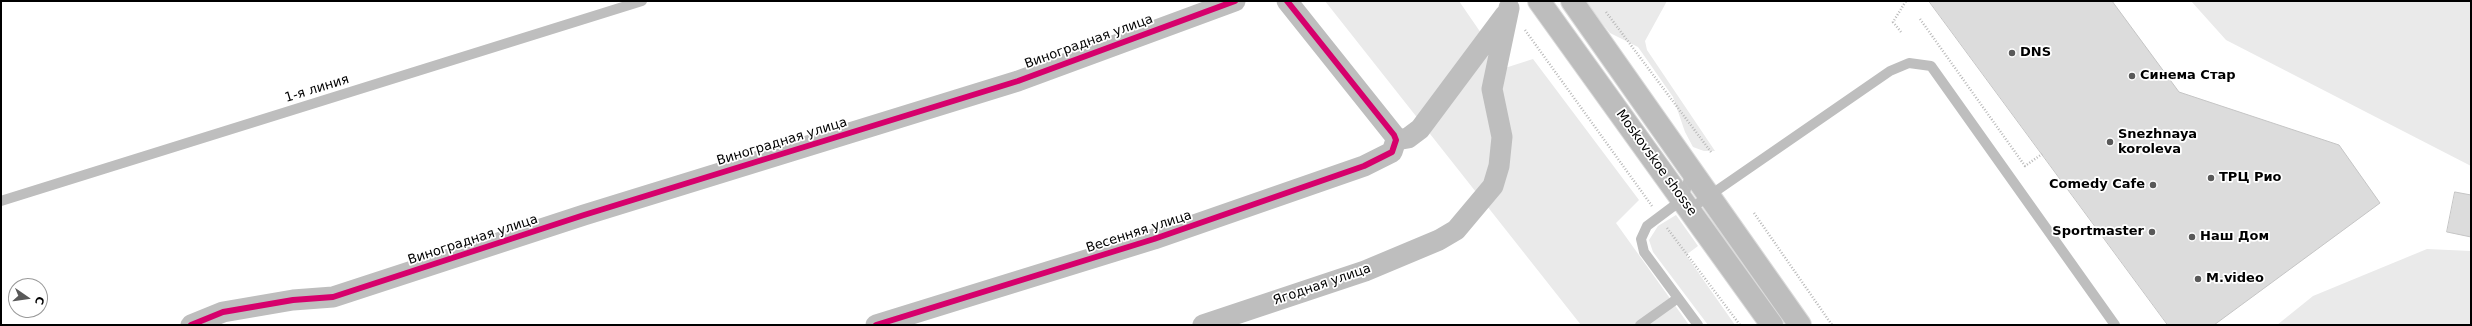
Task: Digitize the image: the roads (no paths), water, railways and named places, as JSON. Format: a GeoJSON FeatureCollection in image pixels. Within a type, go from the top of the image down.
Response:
{"type":"FeatureCollection","features":[{"type":"Feature","properties":{"kind":"main road","name":"Moskovskoe shosse"},"geometry":{"type":"LineString","coordinates":[[1539,1],[1687,204],[1772,325]]}},
{"type":"Feature","properties":{"kind":"main road","name":"Moskovskoe shosse"},"geometry":{"type":"LineString","coordinates":[[1572,1],[1800,325]]}},
{"type":"Feature","properties":{"kind":"street","name":"Виноградная улица"},"geometry":{"type":"LineString","coordinates":[[191,325],[223,312],[293,300],[332,297],[584,215],[1018,81],[1235,1]]}},
{"type":"Feature","properties":{"kind":"street"},"geometry":{"type":"LineString","coordinates":[[1287,1],[1390,129],[1396,140],[1408,138],[1420,129],[1513,5]]}},
{"type":"Feature","properties":{"kind":"street","name":"Ягодная улица"},"geometry":{"type":"LineString","coordinates":[[1203,325],[1365,271],[1439,240],[1456,230],[1493,186],[1499,166],[1502,138],[1492,89],[1513,5]]}},
{"type":"Feature","properties":{"kind":"street","name":"Весенняя улица"},"geometry":{"type":"LineString","coordinates":[[876,325],[1154,239],[1272,199],[1386,156],[1392,152],[1396,140]]}},
{"type":"Feature","properties":{"kind":"lane","name":"1-я линия"},"geometry":{"type":"LineString","coordinates":[[1,202],[642,1]]}},
{"type":"Feature","properties":{"kind":"lane"},"geometry":{"type":"LineString","coordinates":[[1698,325],[1644,252],[1641,239],[1647,226],[1659,217],[1709,195],[1890,72],[1909,63],[1931,66],[2115,325]]}},
{"type":"Feature","properties":{"kind":"lane"},"geometry":{"type":"LineString","coordinates":[[1687,204],[1692,170]]}},
{"type":"Feature","properties":{"kind":"lane"},"geometry":{"type":"LineString","coordinates":[[1640,325],[1678,298]]}},
{"type":"Feature","properties":{"kind":"place","name":"DNS"},"geometry":{"type":"Point","coordinates":[2012,53]}},
{"type":"Feature","properties":{"kind":"place","name":"Синема Стар"},"geometry":{"type":"Point","coordinates":[2132,76]}},
{"type":"Feature","properties":{"kind":"place","name":"Snezhnaya koroleva"},"geometry":{"type":"Point","coordinates":[2110,142]}},
{"type":"Feature","properties":{"kind":"place","name":"ТРЦ Рио"},"geometry":{"type":"Point","coordinates":[2211,178]}},
{"type":"Feature","properties":{"kind":"place","name":"Comedy Cafe"},"geometry":{"type":"Point","coordinates":[2153,185]}},
{"type":"Feature","properties":{"kind":"place","name":"Sportmaster"},"geometry":{"type":"Point","coordinates":[2152,232]}},
{"type":"Feature","properties":{"kind":"place","name":"Наш Дом"},"geometry":{"type":"Point","coordinates":[2192,237]}},
{"type":"Feature","properties":{"kind":"place","name":"M.video"},"geometry":{"type":"Point","coordinates":[2198,279]}}]}
